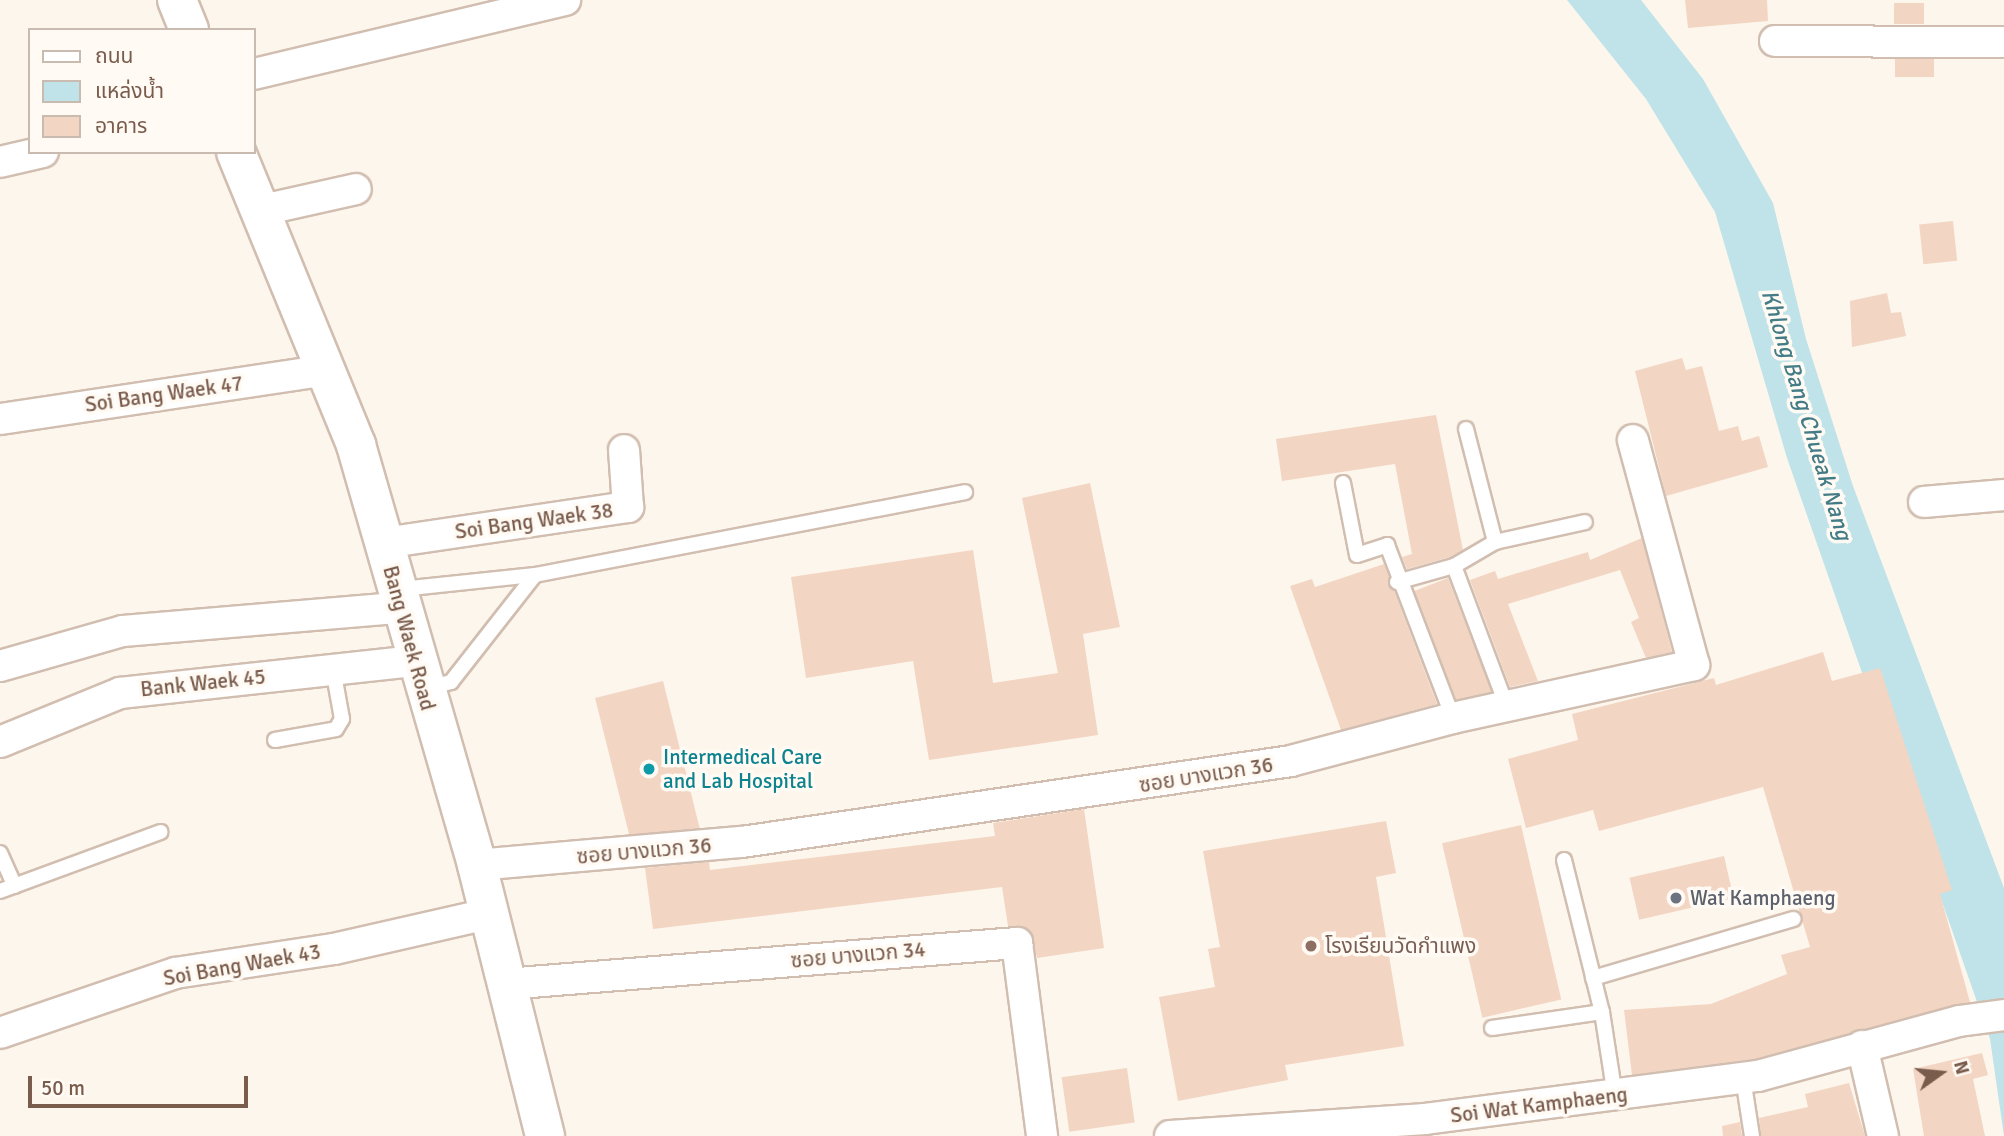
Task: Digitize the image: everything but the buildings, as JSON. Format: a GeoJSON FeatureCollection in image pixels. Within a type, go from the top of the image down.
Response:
{"type":"FeatureCollection","features":[{"type":"Feature","properties":{"kind":"main road"},"geometry":{"type":"LineString","coordinates":[[177,0],[187,28]]}},
{"type":"Feature","properties":{"kind":"main road","name":"Bang Waek Road"},"geometry":{"type":"LineString","coordinates":[[237,154],[328,370],[384,543],[397,599],[477,865],[545,1136]]}},
{"type":"Feature","properties":{"kind":"street"},"geometry":{"type":"LineString","coordinates":[[256,74],[565,0]]}},
{"type":"Feature","properties":{"kind":"street"},"geometry":{"type":"LineString","coordinates":[[1775,41],[2004,42]]}},
{"type":"Feature","properties":{"kind":"street"},"geometry":{"type":"LineString","coordinates":[[0,162],[34,154]]}},
{"type":"Feature","properties":{"kind":"street"},"geometry":{"type":"LineString","coordinates":[[262,210],[356,189]]}},
{"type":"Feature","properties":{"kind":"street","name":"Soi Bang Waek 47"},"geometry":{"type":"LineString","coordinates":[[0,419],[328,370]]}},
{"type":"Feature","properties":{"kind":"street","name":"ซอย บางแวก 36"},"geometry":{"type":"LineString","coordinates":[[477,865],[742,842],[1055,799],[1341,751],[1452,718],[1694,665],[1633,440]]}},
{"type":"Feature","properties":{"kind":"street","name":"Soi Bang Waek 38"},"geometry":{"type":"LineString","coordinates":[[384,543],[628,507],[624,450]]}},
{"type":"Feature","properties":{"kind":"street"},"geometry":{"type":"LineString","coordinates":[[1924,502],[2004,495]]}},
{"type":"Feature","properties":{"kind":"street"},"geometry":{"type":"LineString","coordinates":[[0,666],[123,631],[397,599]]}},
{"type":"Feature","properties":{"kind":"street","name":"Bank Waek 45"},"geometry":{"type":"LineString","coordinates":[[0,741],[120,693],[333,669],[419,675]]}},
{"type":"Feature","properties":{"kind":"street","name":"Soi Bang Waek 43"},"geometry":{"type":"LineString","coordinates":[[0,1033],[175,973],[334,949],[488,914]]}},
{"type":"Feature","properties":{"kind":"street","name":"ซอย บางแวก 34"},"geometry":{"type":"LineString","coordinates":[[506,984],[1017,943],[1042,1136]]}},
{"type":"Feature","properties":{"kind":"street","name":"Soi Wat Kamphaeng"},"geometry":{"type":"LineString","coordinates":[[1170,1136],[1427,1127],[1743,1078],[1862,1046],[2004,1015]]}},
{"type":"Feature","properties":{"kind":"street"},"geometry":{"type":"LineString","coordinates":[[1862,1046],[1883,1136]]}},
{"type":"Feature","properties":{"kind":"lane"},"geometry":{"type":"LineString","coordinates":[[1466,429],[1495,542]]}},
{"type":"Feature","properties":{"kind":"lane"},"geometry":{"type":"LineString","coordinates":[[1343,483],[1357,555],[1387,545],[1397,582],[1452,718]]}},
{"type":"Feature","properties":{"kind":"lane"},"geometry":{"type":"LineString","coordinates":[[397,599],[965,492]]}},
{"type":"Feature","properties":{"kind":"lane"},"geometry":{"type":"LineString","coordinates":[[1397,582],[1454,566],[1495,542],[1585,522]]}},
{"type":"Feature","properties":{"kind":"lane"},"geometry":{"type":"LineString","coordinates":[[1454,566],[1507,707]]}},
{"type":"Feature","properties":{"kind":"lane"},"geometry":{"type":"LineString","coordinates":[[419,675],[452,682],[535,575]]}},
{"type":"Feature","properties":{"kind":"lane"},"geometry":{"type":"LineString","coordinates":[[275,740],[336,729],[342,719],[333,669]]}},
{"type":"Feature","properties":{"kind":"lane"},"geometry":{"type":"LineString","coordinates":[[0,891],[160,832]]}},
{"type":"Feature","properties":{"kind":"lane"},"geometry":{"type":"LineString","coordinates":[[0,853],[15,886]]}},
{"type":"Feature","properties":{"kind":"lane"},"geometry":{"type":"LineString","coordinates":[[1564,860],[1602,1013],[1615,1096]]}},
{"type":"Feature","properties":{"kind":"lane"},"geometry":{"type":"LineString","coordinates":[[1593,978],[1793,919]]}},
{"type":"Feature","properties":{"kind":"lane"},"geometry":{"type":"LineString","coordinates":[[1492,1028],[1602,1013]]}},
{"type":"Feature","properties":{"kind":"lane"},"geometry":{"type":"LineString","coordinates":[[1743,1078],[1752,1136]]}},
{"type":"Feature","properties":{"kind":"water","name":"Khlong Bang Chueak Nang"},"geometry":{"type":"Polygon","coordinates":[[[1567,0],[1641,0],[1703,79],[1773,203],[1806,339],[1853,486],[2004,888],[2004,1136],[1990,1039],[1787,458],[1715,212],[1646,99],[1567,0]]]}},
{"type":"Feature","properties":{"kind":"place","name":"Intermedical Care and Lab Hospital"},"geometry":{"type":"Point","coordinates":[649,769]}},
{"type":"Feature","properties":{"kind":"place","name":"Wat Kamphaeng"},"geometry":{"type":"Point","coordinates":[1676,898]}},
{"type":"Feature","properties":{"kind":"place","name":"โรงเรียนวัดกำแพง"},"geometry":{"type":"Point","coordinates":[1311,946]}}]}
